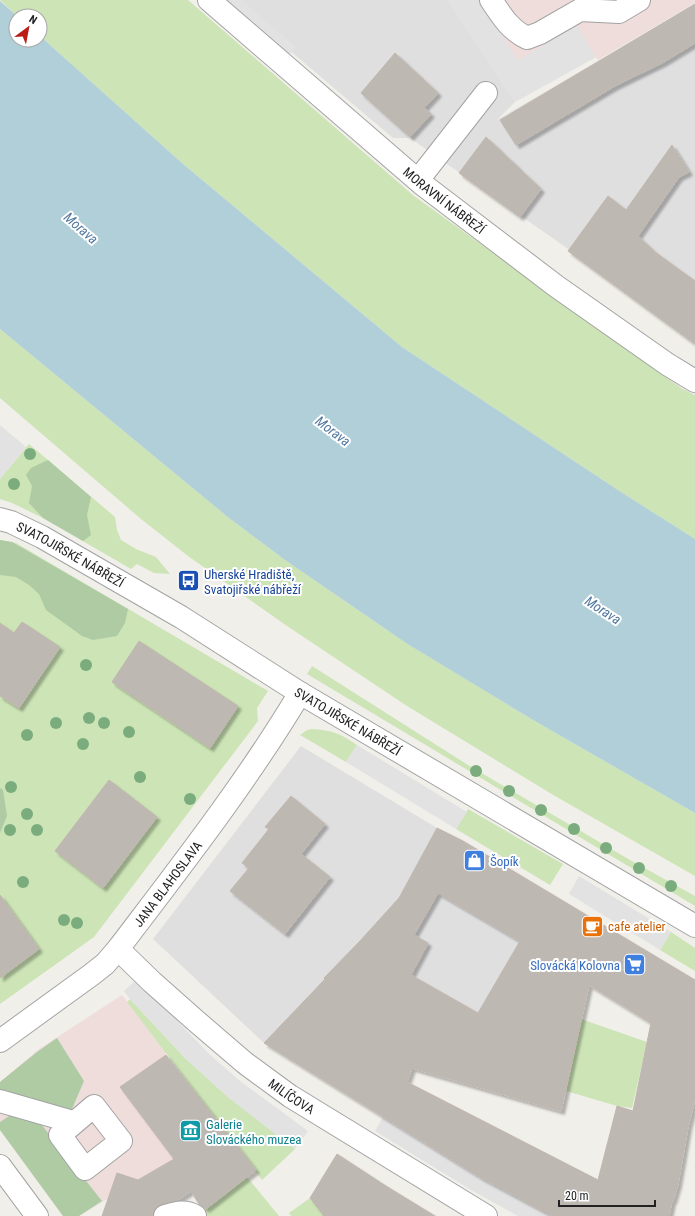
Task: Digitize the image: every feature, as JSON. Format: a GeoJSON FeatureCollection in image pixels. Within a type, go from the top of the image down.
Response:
{"type":"FeatureCollection","features":[{"type":"Feature","properties":{"kind":"street","name":"MORAVNÍ NÁBŘEŽÍ"},"geometry":{"type":"LineString","coordinates":[[209,0],[418,180],[556,286],[667,364],[695,381]]}},
{"type":"Feature","properties":{"kind":"street"},"geometry":{"type":"LineString","coordinates":[[491,0],[510,26],[527,38],[580,10],[619,12],[639,0]]}},
{"type":"Feature","properties":{"kind":"street"},"geometry":{"type":"LineString","coordinates":[[418,180],[486,93]]}},
{"type":"Feature","properties":{"kind":"street","name":"SVATOJIŘSKÉ NÁBŘEŽÍ"},"geometry":{"type":"LineString","coordinates":[[0,519],[11,522],[42,537],[181,617],[300,693],[695,926]]}},
{"type":"Feature","properties":{"kind":"street","name":"JANA BLAHOSLAVA"},"geometry":{"type":"LineString","coordinates":[[0,1041],[92,975],[105,964],[118,949],[214,823],[280,726],[300,693]]}},
{"type":"Feature","properties":{"kind":"street","name":"MILÍČOVA"},"geometry":{"type":"LineString","coordinates":[[118,949],[196,1021],[244,1062],[285,1092],[486,1216]]}},
{"type":"Feature","properties":{"kind":"street"},"geometry":{"type":"LineString","coordinates":[[0,1101],[73,1122]]}},
{"type":"Feature","properties":{"kind":"street"},"geometry":{"type":"LineString","coordinates":[[0,1166],[37,1216]]}},
{"type":"Feature","properties":{"kind":"street"},"geometry":{"type":"LineString","coordinates":[[165,1216],[180,1212],[195,1216]]}},
{"type":"Feature","properties":{"kind":"shaded area"},"geometry":{"type":"Polygon","coordinates":[[[221,0],[241,0],[296,47],[287,57],[221,0]]]}},
{"type":"Feature","properties":{"kind":"shaded area"},"geometry":{"type":"Polygon","coordinates":[[[230,0],[448,0],[515,102],[497,120],[695,4],[695,338],[410,138],[393,138],[230,0]]]}},
{"type":"Feature","properties":{"kind":"shaded area"},"geometry":{"type":"Polygon","coordinates":[[[448,0],[695,0],[695,3],[598,60],[596,57],[515,102],[448,0]]]}},
{"type":"Feature","properties":{"kind":"shaded area"},"geometry":{"type":"Polygon","coordinates":[[[448,0],[479,0],[518,60],[577,26],[596,57],[515,102],[448,0]]]}},
{"type":"Feature","properties":{"kind":"shaded area"},"geometry":{"type":"Polygon","coordinates":[[[0,425],[26,447],[0,479],[0,425]]]}},
{"type":"Feature","properties":{"kind":"shaded area"},"geometry":{"type":"Polygon","coordinates":[[[357,745],[467,812],[456,829],[346,762],[357,745]]]}},
{"type":"Feature","properties":{"kind":"shaded area"},"geometry":{"type":"Polygon","coordinates":[[[301,746],[549,893],[478,1013],[357,944],[264,1043],[153,939],[301,746]]]}},
{"type":"Feature","properties":{"kind":"shaded area"},"geometry":{"type":"Polygon","coordinates":[[[579,876],[671,932],[660,950],[569,894],[579,876]]]}},
{"type":"Feature","properties":{"kind":"shaded area"},"geometry":{"type":"Polygon","coordinates":[[[137,979],[209,1054],[240,1081],[308,1131],[295,1149],[228,1097],[186,1059],[130,999],[124,991],[137,979]]]}},
{"type":"Feature","properties":{"kind":"shaded area"},"geometry":{"type":"Polygon","coordinates":[[[122,995],[166,1055],[120,1087],[174,1159],[79,1216],[63,1216],[0,1130],[0,1082],[39,1049],[122,995]]]}},
{"type":"Feature","properties":{"kind":"shaded area"},"geometry":{"type":"Polygon","coordinates":[[[383,1117],[480,1177],[553,1216],[518,1216],[471,1190],[375,1131],[383,1117]]]}},
{"type":"Feature","properties":{"kind":"green space"},"geometry":{"type":"Polygon","coordinates":[[[0,0],[188,0],[414,196],[681,388],[695,395],[695,539],[621,492],[402,347],[183,164],[48,43],[48,8],[8,8],[0,0]]]}},
{"type":"Feature","properties":{"kind":"green space"},"geometry":{"type":"Polygon","coordinates":[[[0,329],[229,518],[285,560],[409,645],[533,720],[695,813],[695,876],[555,796],[407,706],[287,626],[188,556],[141,519],[0,398],[0,329]]]}},
{"type":"Feature","properties":{"kind":"green space"},"geometry":{"type":"Polygon","coordinates":[[[29,444],[115,517],[117,530],[121,540],[136,549],[156,557],[170,574],[154,573],[137,564],[131,569],[43,518],[0,499],[0,479],[29,444]]]}},
{"type":"Feature","properties":{"kind":"green space"},"geometry":{"type":"Polygon","coordinates":[[[48,460],[91,497],[87,515],[91,535],[83,541],[43,518],[29,503],[32,486],[26,475],[31,468],[48,460]]]}},
{"type":"Feature","properties":{"kind":"green space"},"geometry":{"type":"Polygon","coordinates":[[[0,540],[16,543],[268,691],[257,708],[258,721],[94,937],[0,1004],[0,540]]]}},
{"type":"Feature","properties":{"kind":"green space"},"geometry":{"type":"Polygon","coordinates":[[[0,540],[12,542],[128,609],[125,623],[117,636],[93,640],[82,636],[46,610],[39,594],[29,585],[16,577],[0,575],[0,540]]]}},
{"type":"Feature","properties":{"kind":"green space"},"geometry":{"type":"Polygon","coordinates":[[[312,666],[468,765],[630,860],[695,896],[695,906],[307,674],[312,666]]]}},
{"type":"Feature","properties":{"kind":"green space"},"geometry":{"type":"Polygon","coordinates":[[[312,729],[336,733],[357,745],[346,762],[300,735],[307,730],[312,729]]]}},
{"type":"Feature","properties":{"kind":"green space"},"geometry":{"type":"Polygon","coordinates":[[[0,788],[3,790],[7,816],[0,833],[0,788]]]}},
{"type":"Feature","properties":{"kind":"green space"},"geometry":{"type":"Polygon","coordinates":[[[468,809],[563,864],[550,885],[456,829],[468,809]]]}},
{"type":"Feature","properties":{"kind":"green space"},"geometry":{"type":"Polygon","coordinates":[[[671,932],[695,948],[695,971],[660,950],[671,932]]]}},
{"type":"Feature","properties":{"kind":"green space"},"geometry":{"type":"Polygon","coordinates":[[[130,999],[186,1059],[228,1097],[295,1149],[262,1180],[127,1002],[130,999]]]}},
{"type":"Feature","properties":{"kind":"green space"},"geometry":{"type":"Polygon","coordinates":[[[581,1019],[647,1042],[632,1108],[617,1106],[566,1091],[581,1019]]]}},
{"type":"Feature","properties":{"kind":"green space"},"geometry":{"type":"Polygon","coordinates":[[[57,1038],[84,1081],[72,1109],[51,1111],[0,1094],[0,1082],[57,1038]]]}},
{"type":"Feature","properties":{"kind":"green space"},"geometry":{"type":"Polygon","coordinates":[[[26,1105],[102,1201],[79,1216],[63,1216],[0,1130],[0,1122],[26,1105]]]}},
{"type":"Feature","properties":{"kind":"green space"},"geometry":{"type":"Polygon","coordinates":[[[247,1177],[279,1216],[207,1216],[203,1211],[247,1177]]]}},
{"type":"Feature","properties":{"kind":"green space"},"geometry":{"type":"Polygon","coordinates":[[[310,1198],[324,1216],[291,1216],[289,1213],[310,1198]]]}},
{"type":"Feature","properties":{"kind":"water","name":"Morava"},"geometry":{"type":"Polygon","coordinates":[[[0,1],[8,8],[8,48],[48,48],[48,43],[183,164],[402,347],[621,492],[695,539],[695,813],[533,720],[409,645],[285,560],[229,518],[0,329],[0,1]]]}},
{"type":"Feature","properties":{"kind":"building"},"geometry":{"type":"Polygon","coordinates":[[[695,4],[695,43],[664,62],[615,86],[516,145],[500,120],[695,4]]]}},
{"type":"Feature","properties":{"kind":"building"},"geometry":{"type":"Polygon","coordinates":[[[395,53],[438,93],[424,108],[431,114],[410,137],[361,93],[395,53]]]}},
{"type":"Feature","properties":{"kind":"building"},"geometry":{"type":"Polygon","coordinates":[[[486,137],[541,189],[520,217],[459,173],[486,137]]]}},
{"type":"Feature","properties":{"kind":"building"},"geometry":{"type":"Polygon","coordinates":[[[672,145],[689,172],[679,177],[638,236],[655,252],[695,281],[695,344],[568,251],[608,196],[626,210],[672,145]]]}},
{"type":"Feature","properties":{"kind":"building"},"geometry":{"type":"Polygon","coordinates":[[[22,622],[60,647],[19,708],[0,696],[0,623],[14,633],[22,622]]]}},
{"type":"Feature","properties":{"kind":"building"},"geometry":{"type":"Polygon","coordinates":[[[139,641],[238,706],[210,748],[112,682],[139,641]]]}},
{"type":"Feature","properties":{"kind":"building"},"geometry":{"type":"Polygon","coordinates":[[[109,780],[157,817],[103,888],[55,851],[109,780]]]}},
{"type":"Feature","properties":{"kind":"building"},"geometry":{"type":"Polygon","coordinates":[[[291,796],[325,824],[301,854],[330,877],[285,934],[230,891],[249,868],[242,863],[269,829],[265,827],[291,796]]]}},
{"type":"Feature","properties":{"kind":"building"},"geometry":{"type":"Polygon","coordinates":[[[437,828],[463,841],[695,980],[695,1099],[688,1127],[678,1184],[669,1216],[553,1216],[480,1177],[264,1043],[399,898],[437,828]],[[438,893],[414,935],[428,943],[411,975],[478,1013],[520,941],[438,893]],[[589,985],[561,1111],[412,1068],[407,1082],[598,1180],[617,1106],[633,1111],[651,1023],[589,985]]]}},
{"type":"Feature","properties":{"kind":"building"},"geometry":{"type":"Polygon","coordinates":[[[0,895],[39,949],[0,978],[0,895]]]}},
{"type":"Feature","properties":{"kind":"building","name":"Galerie Slováckého muzea"},"geometry":{"type":"Polygon","coordinates":[[[166,1055],[256,1170],[206,1209],[199,1204],[191,1191],[176,1201],[156,1207],[153,1215],[151,1216],[102,1216],[117,1173],[138,1180],[174,1159],[120,1087],[166,1055]]]}},
{"type":"Feature","properties":{"kind":"building"},"geometry":{"type":"Polygon","coordinates":[[[337,1154],[435,1216],[324,1216],[310,1198],[337,1154]]]}},
{"type":"Feature","properties":{"kind":"place","name":"Uherské Hradiště, Svatojiřské nábřeží"},"geometry":{"type":"Point","coordinates":[189,581]}},
{"type":"Feature","properties":{"kind":"place","name":"Šopík"},"geometry":{"type":"Point","coordinates":[474,861]}},
{"type":"Feature","properties":{"kind":"place","name":"cafe atelier"},"geometry":{"type":"Point","coordinates":[592,926]}},
{"type":"Feature","properties":{"kind":"place","name":"Slovácká Kolovna"},"geometry":{"type":"Point","coordinates":[635,965]}},
{"type":"Feature","properties":{"kind":"place","name":"Galerie Slováckého muzea"},"geometry":{"type":"Point","coordinates":[191,1131]}}]}
